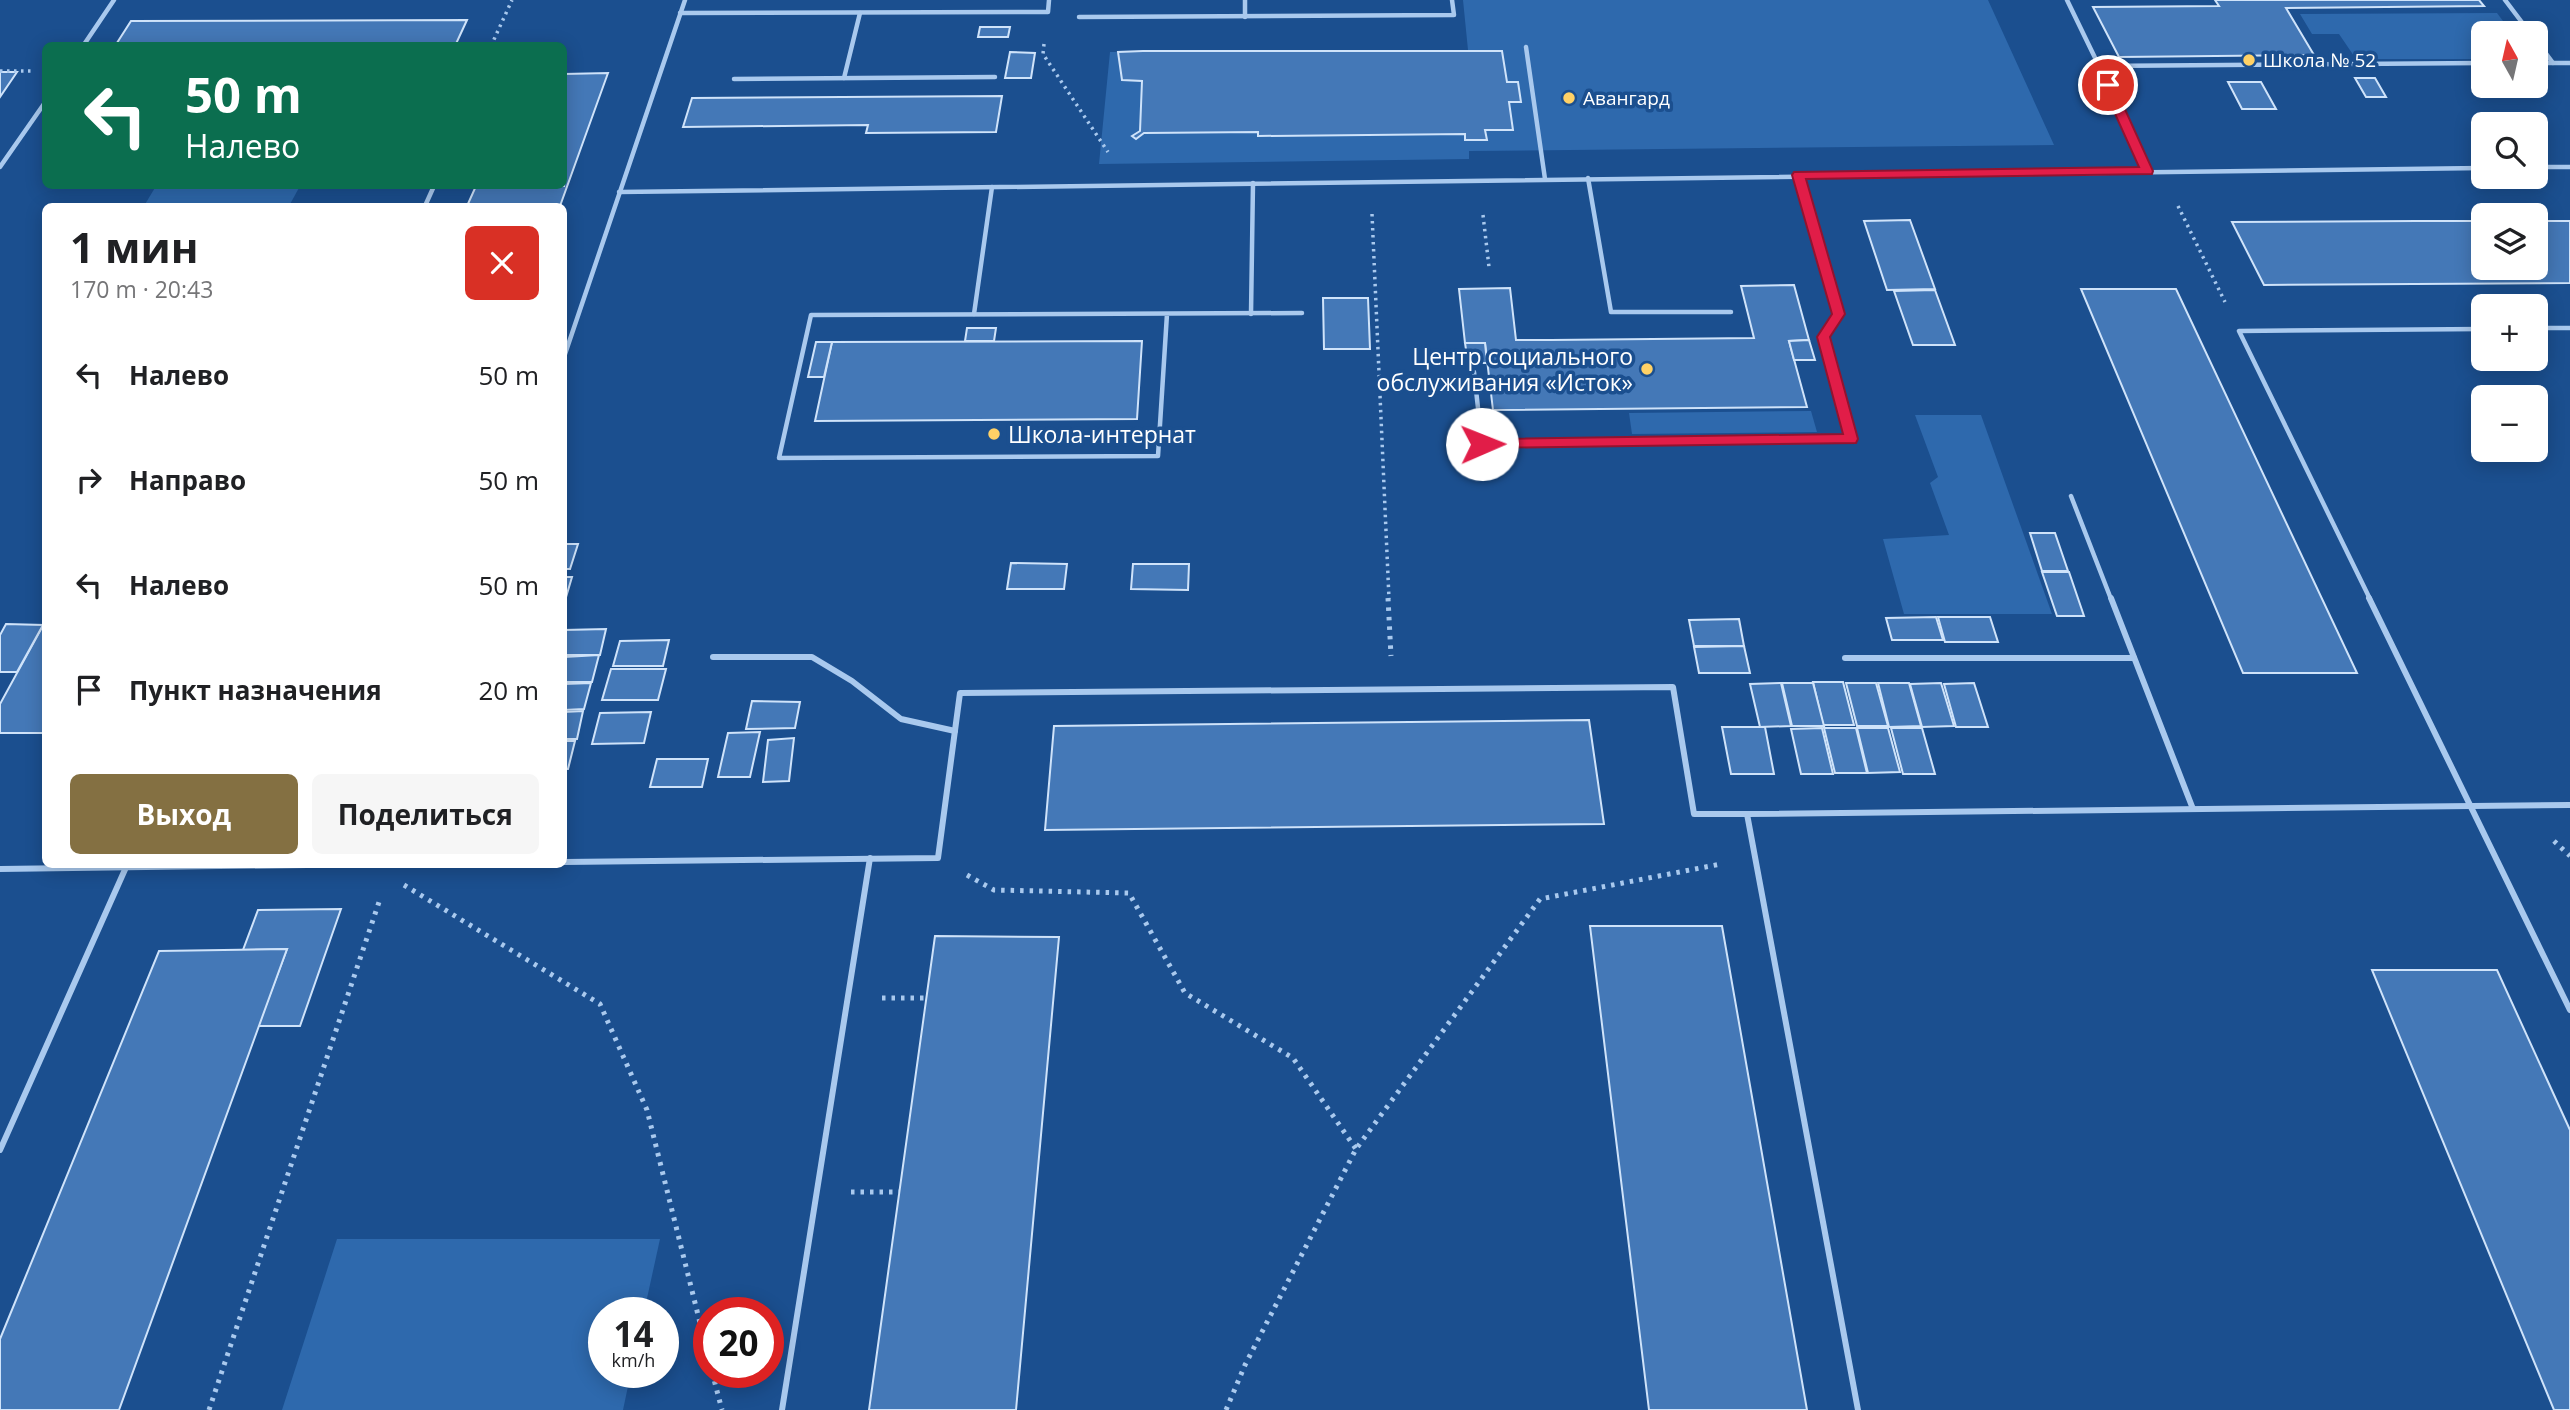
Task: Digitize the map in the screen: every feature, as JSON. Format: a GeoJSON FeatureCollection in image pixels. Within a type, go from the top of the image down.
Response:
{"type":"FeatureCollection","features":[{"type":"Feature","properties":{"kind":"lane"},"geometry":{"type":"LineString","coordinates":[[86,42],[114,0]]}},
{"type":"Feature","properties":{"kind":"lane"},"geometry":{"type":"LineString","coordinates":[[567,349],[685,0]]}},
{"type":"Feature","properties":{"kind":"lane"},"geometry":{"type":"LineString","coordinates":[[680,13],[1048,12],[1049,0]]}},
{"type":"Feature","properties":{"kind":"lane"},"geometry":{"type":"LineString","coordinates":[[1245,0],[1245,17]]}},
{"type":"Feature","properties":{"kind":"lane"},"geometry":{"type":"LineString","coordinates":[[1079,17],[1454,15],[1452,0]]}},
{"type":"Feature","properties":{"kind":"lane"},"geometry":{"type":"LineString","coordinates":[[2067,0],[2147,171]]}},
{"type":"Feature","properties":{"kind":"lane"},"geometry":{"type":"LineString","coordinates":[[2505,0],[2521,21]]}},
{"type":"Feature","properties":{"kind":"lane"},"geometry":{"type":"LineString","coordinates":[[844,78],[860,13]]}},
{"type":"Feature","properties":{"kind":"lane"},"geometry":{"type":"LineString","coordinates":[[1526,47],[1545,179]]}},
{"type":"Feature","properties":{"kind":"lane"},"geometry":{"type":"LineString","coordinates":[[2548,56],[2553,63]]}},
{"type":"Feature","properties":{"kind":"lane"},"geometry":{"type":"LineString","coordinates":[[2548,63],[2570,62]]}},
{"type":"Feature","properties":{"kind":"lane"},"geometry":{"type":"LineString","coordinates":[[2099,66],[2471,63]]}},
{"type":"Feature","properties":{"kind":"lane"},"geometry":{"type":"LineString","coordinates":[[734,79],[995,77]]}},
{"type":"Feature","properties":{"kind":"lane"},"geometry":{"type":"LineString","coordinates":[[0,167],[42,105]]}},
{"type":"Feature","properties":{"kind":"lane"},"geometry":{"type":"LineString","coordinates":[[2548,167],[2570,167]]}},
{"type":"Feature","properties":{"kind":"lane"},"geometry":{"type":"LineString","coordinates":[[620,192],[2471,168]]}},
{"type":"Feature","properties":{"kind":"lane"},"geometry":{"type":"LineString","coordinates":[[1474,372],[1482,444],[1851,439],[1823,337],[1839,314],[1798,175]]}},
{"type":"Feature","properties":{"kind":"lane"},"geometry":{"type":"LineString","coordinates":[[1588,178],[1611,312],[1731,312]]}},
{"type":"Feature","properties":{"kind":"lane"},"geometry":{"type":"LineString","coordinates":[[1251,314],[1253,183]]}},
{"type":"Feature","properties":{"kind":"lane"},"geometry":{"type":"LineString","coordinates":[[974,314],[992,187]]}},
{"type":"Feature","properties":{"kind":"lane"},"geometry":{"type":"LineString","coordinates":[[1167,314],[1158,456],[779,458],[811,315],[1301,313]]}},
{"type":"Feature","properties":{"kind":"lane"},"geometry":{"type":"LineString","coordinates":[[2548,328],[2570,328]]}},
{"type":"Feature","properties":{"kind":"lane"},"geometry":{"type":"LineString","coordinates":[[2471,329],[2239,331],[2570,1010]]}},
{"type":"Feature","properties":{"kind":"lane"},"geometry":{"type":"LineString","coordinates":[[2071,496],[2193,809]]}},
{"type":"Feature","properties":{"kind":"lane"},"geometry":{"type":"LineString","coordinates":[[713,657],[813,657],[852,681],[901,719],[955,731]]}},
{"type":"Feature","properties":{"kind":"lane"},"geometry":{"type":"LineString","coordinates":[[1845,659],[2134,658]]}},
{"type":"Feature","properties":{"kind":"lane"},"geometry":{"type":"LineString","coordinates":[[567,862],[938,858],[960,693],[1673,687],[1694,814],[2570,805]]}},
{"type":"Feature","properties":{"kind":"lane"},"geometry":{"type":"LineString","coordinates":[[1747,814],[1858,1410]]}},
{"type":"Feature","properties":{"kind":"lane"},"geometry":{"type":"LineString","coordinates":[[782,1410],[870,858]]}},
{"type":"Feature","properties":{"kind":"lane"},"geometry":{"type":"LineString","coordinates":[[0,869],[42,868]]}},
{"type":"Feature","properties":{"kind":"lane"},"geometry":{"type":"LineString","coordinates":[[0,1150],[125,868]]}},
{"type":"Feature","properties":{"kind":"path"},"geometry":{"type":"LineString","coordinates":[[493,42],[512,0]]}},
{"type":"Feature","properties":{"kind":"path"},"geometry":{"type":"LineString","coordinates":[[1043,54],[1116,164],[1114,185]]}},
{"type":"Feature","properties":{"kind":"path"},"geometry":{"type":"LineString","coordinates":[[0,71],[34,71]]}},
{"type":"Feature","properties":{"kind":"path"},"geometry":{"type":"LineString","coordinates":[[2160,171],[2239,331]]}},
{"type":"Feature","properties":{"kind":"path"},"geometry":{"type":"LineString","coordinates":[[1478,180],[1489,267]]}},
{"type":"Feature","properties":{"kind":"path"},"geometry":{"type":"LineString","coordinates":[[1371,182],[1393,689]]}},
{"type":"Feature","properties":{"kind":"path"},"geometry":{"type":"LineString","coordinates":[[1226,1410],[1245,1365],[1356,1149],[1540,900],[1754,857]]}},
{"type":"Feature","properties":{"kind":"path"},"geometry":{"type":"LineString","coordinates":[[938,858],[994,890],[1129,893],[1185,993],[1293,1058],[1356,1149]]}},
{"type":"Feature","properties":{"kind":"path"},"geometry":{"type":"LineString","coordinates":[[400,882],[600,1004],[647,1110],[694,1297]]}},
{"type":"Feature","properties":{"kind":"path"},"geometry":{"type":"LineString","coordinates":[[209,1410],[384,888]]}},
{"type":"Feature","properties":{"kind":"path"},"geometry":{"type":"LineString","coordinates":[[848,997],[926,998]]}},
{"type":"Feature","properties":{"kind":"path"},"geometry":{"type":"LineString","coordinates":[[817,1192],[899,1192]]}},
{"type":"Feature","properties":{"kind":"path"},"geometry":{"type":"LineString","coordinates":[[716,1388],[722,1410]]}},
{"type":"Feature","properties":{"kind":"shaded area","name":"Авангард"},"geometry":{"type":"Polygon","coordinates":[[[1463,0],[1988,0],[2054,145],[1469,151],[1469,159],[1099,164],[1110,52],[1468,50],[1463,0]]]}},
{"type":"Feature","properties":{"kind":"shaded area"},"geometry":{"type":"Polygon","coordinates":[[[2497,13],[2503,21],[2471,21],[2471,59],[2356,59],[2339,34],[2312,34],[2300,14],[2497,13]]]}},
{"type":"Feature","properties":{"kind":"shaded area"},"geometry":{"type":"Polygon","coordinates":[[[154,189],[298,189],[291,203],[146,203],[154,189]]]}},
{"type":"Feature","properties":{"kind":"shaded area"},"geometry":{"type":"Polygon","coordinates":[[[1811,411],[1817,432],[1632,434],[1629,413],[1811,411]]]}},
{"type":"Feature","properties":{"kind":"shaded area"},"geometry":{"type":"Polygon","coordinates":[[[1915,415],[1981,415],[2052,614],[1904,614],[1883,539],[1949,535],[1930,483],[1938,477],[1915,415]]]}},
{"type":"Feature","properties":{"kind":"shaded area"},"geometry":{"type":"Polygon","coordinates":[[[337,1239],[660,1239],[647,1297],[588,1297],[588,1388],[628,1388],[623,1410],[282,1410],[337,1239]]]}},
{"type":"Feature","properties":{"kind":"building"},"geometry":{"type":"Polygon","coordinates":[[[2215,0],[2479,0],[2484,6],[2286,8],[2314,55],[2119,57],[2093,7],[2219,6],[2215,0]]]}},
{"type":"Feature","properties":{"kind":"building"},"geometry":{"type":"Polygon","coordinates":[[[467,20],[457,42],[118,42],[131,21],[467,20]]]}},
{"type":"Feature","properties":{"kind":"building"},"geometry":{"type":"Polygon","coordinates":[[[980,27],[1010,27],[1008,37],[978,37],[980,27]]]}},
{"type":"Feature","properties":{"kind":"building"},"geometry":{"type":"Polygon","coordinates":[[[1502,51],[1507,82],[1518,82],[1521,102],[1509,102],[1513,130],[1485,130],[1487,140],[1465,140],[1465,134],[1258,136],[1258,132],[1144,133],[1136,139],[1132,136],[1140,131],[1142,81],[1122,80],[1118,52],[1502,51]]]}},
{"type":"Feature","properties":{"kind":"building"},"geometry":{"type":"Polygon","coordinates":[[[1010,52],[1035,53],[1031,78],[1005,78],[1010,52]]]}},
{"type":"Feature","properties":{"kind":"building"},"geometry":{"type":"Polygon","coordinates":[[[0,72],[17,72],[0,97],[0,72]]]}},
{"type":"Feature","properties":{"kind":"building"},"geometry":{"type":"Polygon","coordinates":[[[608,73],[567,187],[567,74],[608,73]]]}},
{"type":"Feature","properties":{"kind":"building"},"geometry":{"type":"Polygon","coordinates":[[[2355,78],[2375,78],[2386,97],[2366,97],[2355,78]]]}},
{"type":"Feature","properties":{"kind":"building"},"geometry":{"type":"Polygon","coordinates":[[[2228,82],[2261,82],[2276,109],[2242,109],[2228,82]]]}},
{"type":"Feature","properties":{"kind":"building"},"geometry":{"type":"Polygon","coordinates":[[[1002,96],[996,132],[866,133],[868,125],[683,127],[692,98],[1002,96]]]}},
{"type":"Feature","properties":{"kind":"building"},"geometry":{"type":"Polygon","coordinates":[[[475,189],[566,189],[561,203],[468,203],[475,189]]]}},
{"type":"Feature","properties":{"kind":"building"},"geometry":{"type":"Polygon","coordinates":[[[1910,220],[1935,289],[1887,290],[1864,221],[1910,220]]]}},
{"type":"Feature","properties":{"kind":"building"},"geometry":{"type":"Polygon","coordinates":[[[2471,221],[2471,280],[2548,280],[2548,221],[2570,221],[2570,283],[2264,285],[2232,222],[2471,221]]]}},
{"type":"Feature","properties":{"kind":"building"},"geometry":{"type":"Polygon","coordinates":[[[1794,285],[1809,340],[1789,341],[1807,407],[1493,410],[1485,343],[1465,343],[1459,289],[1510,288],[1516,340],[1754,338],[1741,286],[1794,285]]]}},
{"type":"Feature","properties":{"kind":"building"},"geometry":{"type":"Polygon","coordinates":[[[2081,289],[2176,289],[2357,673],[2243,673],[2081,289]]]}},
{"type":"Feature","properties":{"kind":"building"},"geometry":{"type":"Polygon","coordinates":[[[1935,290],[1955,345],[1913,345],[1894,291],[1935,290]]]}},
{"type":"Feature","properties":{"kind":"building"},"geometry":{"type":"Polygon","coordinates":[[[1323,298],[1368,298],[1370,349],[1324,349],[1323,298]]]}},
{"type":"Feature","properties":{"kind":"building"},"geometry":{"type":"Polygon","coordinates":[[[967,328],[996,328],[994,341],[965,341],[967,328]]]}},
{"type":"Feature","properties":{"kind":"building"},"geometry":{"type":"Polygon","coordinates":[[[1809,340],[1815,360],[1794,360],[1789,341],[1809,340]]]}},
{"type":"Feature","properties":{"kind":"building"},"geometry":{"type":"Polygon","coordinates":[[[1142,341],[1137,419],[815,421],[832,342],[1142,341]]]}},
{"type":"Feature","properties":{"kind":"building"},"geometry":{"type":"Polygon","coordinates":[[[816,342],[832,342],[824,377],[808,377],[816,342]]]}},
{"type":"Feature","properties":{"kind":"building"},"geometry":{"type":"Polygon","coordinates":[[[1465,343],[1485,343],[1487,363],[1468,363],[1465,343]]]}},
{"type":"Feature","properties":{"kind":"building"},"geometry":{"type":"Polygon","coordinates":[[[2030,533],[2055,533],[2068,571],[2042,571],[2030,533]]]}},
{"type":"Feature","properties":{"kind":"building"},"geometry":{"type":"Polygon","coordinates":[[[567,544],[578,544],[570,569],[567,569],[567,544]]]}},
{"type":"Feature","properties":{"kind":"building"},"geometry":{"type":"Polygon","coordinates":[[[1011,563],[1067,564],[1064,589],[1007,589],[1011,563]]]}},
{"type":"Feature","properties":{"kind":"building"},"geometry":{"type":"Polygon","coordinates":[[[1133,564],[1189,564],[1188,590],[1131,589],[1133,564]]]}},
{"type":"Feature","properties":{"kind":"building"},"geometry":{"type":"Polygon","coordinates":[[[2042,572],[2069,572],[2084,616],[2057,616],[2042,572]]]}},
{"type":"Feature","properties":{"kind":"building"},"geometry":{"type":"Polygon","coordinates":[[[567,577],[572,577],[567,594],[567,577]]]}},
{"type":"Feature","properties":{"kind":"building"},"geometry":{"type":"Polygon","coordinates":[[[1936,617],[1943,640],[1892,640],[1886,618],[1936,617]]]}},
{"type":"Feature","properties":{"kind":"building"},"geometry":{"type":"Polygon","coordinates":[[[1938,617],[1990,617],[1998,642],[1945,642],[1938,617]]]}},
{"type":"Feature","properties":{"kind":"building"},"geometry":{"type":"Polygon","coordinates":[[[1739,619],[1744,646],[1694,646],[1689,620],[1739,619]]]}},
{"type":"Feature","properties":{"kind":"building"},"geometry":{"type":"Polygon","coordinates":[[[6,624],[42,625],[17,672],[0,672],[0,635],[6,624]]]}},
{"type":"Feature","properties":{"kind":"building"},"geometry":{"type":"Polygon","coordinates":[[[42,627],[42,733],[0,733],[0,704],[42,627]]]}},
{"type":"Feature","properties":{"kind":"building"},"geometry":{"type":"Polygon","coordinates":[[[606,629],[600,655],[567,655],[567,630],[606,629]]]}},
{"type":"Feature","properties":{"kind":"building"},"geometry":{"type":"Polygon","coordinates":[[[669,640],[663,666],[613,666],[620,641],[669,640]]]}},
{"type":"Feature","properties":{"kind":"building"},"geometry":{"type":"Polygon","coordinates":[[[1744,646],[1750,673],[1699,673],[1694,647],[1744,646]]]}},
{"type":"Feature","properties":{"kind":"building"},"geometry":{"type":"Polygon","coordinates":[[[599,655],[592,682],[567,682],[567,657],[599,655]]]}},
{"type":"Feature","properties":{"kind":"building"},"geometry":{"type":"Polygon","coordinates":[[[611,669],[666,669],[658,700],[602,700],[611,669]]]}},
{"type":"Feature","properties":{"kind":"building"},"geometry":{"type":"Polygon","coordinates":[[[1813,682],[1843,682],[1854,725],[1823,725],[1813,682]]]}},
{"type":"Feature","properties":{"kind":"building"},"geometry":{"type":"Polygon","coordinates":[[[591,683],[584,709],[567,710],[567,684],[591,683]]]}},
{"type":"Feature","properties":{"kind":"building"},"geometry":{"type":"Polygon","coordinates":[[[1781,683],[1791,726],[1760,727],[1750,684],[1781,683]]]}},
{"type":"Feature","properties":{"kind":"building"},"geometry":{"type":"Polygon","coordinates":[[[1782,683],[1813,683],[1824,726],[1792,726],[1782,683]]]}},
{"type":"Feature","properties":{"kind":"building"},"geometry":{"type":"Polygon","coordinates":[[[1846,683],[1876,683],[1888,726],[1857,726],[1846,683]]]}},
{"type":"Feature","properties":{"kind":"building"},"geometry":{"type":"Polygon","coordinates":[[[1878,683],[1909,683],[1921,726],[1889,727],[1878,683]]]}},
{"type":"Feature","properties":{"kind":"building"},"geometry":{"type":"Polygon","coordinates":[[[1941,683],[1954,726],[1922,727],[1910,684],[1941,683]]]}},
{"type":"Feature","properties":{"kind":"building"},"geometry":{"type":"Polygon","coordinates":[[[1974,683],[1988,727],[1956,727],[1944,684],[1974,683]]]}},
{"type":"Feature","properties":{"kind":"building"},"geometry":{"type":"Polygon","coordinates":[[[752,701],[800,702],[795,728],[746,729],[752,701]]]}},
{"type":"Feature","properties":{"kind":"building"},"geometry":{"type":"Polygon","coordinates":[[[583,711],[577,739],[567,739],[567,712],[583,711]]]}},
{"type":"Feature","properties":{"kind":"building"},"geometry":{"type":"Polygon","coordinates":[[[651,712],[644,743],[592,744],[600,713],[651,712]]]}},
{"type":"Feature","properties":{"kind":"building"},"geometry":{"type":"Polygon","coordinates":[[[1589,720],[1604,824],[1045,830],[1054,726],[1589,720]]]}},
{"type":"Feature","properties":{"kind":"building"},"geometry":{"type":"Polygon","coordinates":[[[1722,727],[1765,727],[1774,774],[1731,774],[1722,727]]]}},
{"type":"Feature","properties":{"kind":"building"},"geometry":{"type":"Polygon","coordinates":[[[1822,728],[1833,774],[1801,774],[1791,729],[1822,728]]]}},
{"type":"Feature","properties":{"kind":"building"},"geometry":{"type":"Polygon","coordinates":[[[1824,728],[1856,728],[1867,773],[1835,773],[1824,728]]]}},
{"type":"Feature","properties":{"kind":"building"},"geometry":{"type":"Polygon","coordinates":[[[1857,728],[1888,728],[1900,772],[1868,773],[1857,728]]]}},
{"type":"Feature","properties":{"kind":"building"},"geometry":{"type":"Polygon","coordinates":[[[1891,728],[1922,728],[1935,774],[1903,774],[1891,728]]]}},
{"type":"Feature","properties":{"kind":"building"},"geometry":{"type":"Polygon","coordinates":[[[760,732],[750,777],[718,777],[728,733],[760,732]]]}},
{"type":"Feature","properties":{"kind":"building"},"geometry":{"type":"Polygon","coordinates":[[[794,738],[789,781],[763,782],[768,740],[794,738]]]}},
{"type":"Feature","properties":{"kind":"building"},"geometry":{"type":"Polygon","coordinates":[[[567,741],[575,741],[568,769],[567,741]]]}},
{"type":"Feature","properties":{"kind":"building"},"geometry":{"type":"Polygon","coordinates":[[[657,759],[708,759],[702,787],[650,787],[657,759]]]}},
{"type":"Feature","properties":{"kind":"building"},"geometry":{"type":"Polygon","coordinates":[[[341,909],[300,1026],[258,1026],[287,949],[243,950],[258,910],[341,909]]]}},
{"type":"Feature","properties":{"kind":"building"},"geometry":{"type":"Polygon","coordinates":[[[1590,926],[1722,926],[1807,1410],[1649,1410],[1590,926]]]}},
{"type":"Feature","properties":{"kind":"building"},"geometry":{"type":"Polygon","coordinates":[[[935,936],[1059,937],[1016,1410],[869,1410],[935,936]]]}},
{"type":"Feature","properties":{"kind":"building"},"geometry":{"type":"Polygon","coordinates":[[[287,949],[119,1410],[0,1410],[0,1339],[159,951],[287,949]]]}},
{"type":"Feature","properties":{"kind":"building"},"geometry":{"type":"Polygon","coordinates":[[[2372,970],[2497,970],[2570,1130],[2570,1410],[2554,1410],[2372,970]]]}},
{"type":"Feature","properties":{"kind":"place","name":"Школа № 52"},"geometry":{"type":"Point","coordinates":[2249,60]}},
{"type":"Feature","properties":{"kind":"place","name":"Авангард"},"geometry":{"type":"Point","coordinates":[1569,98]}},
{"type":"Feature","properties":{"kind":"place","name":"Центр социального обслуживания «Исток»"},"geometry":{"type":"Point","coordinates":[1647,369]}},
{"type":"Feature","properties":{"kind":"place","name":"Школа-интернат"},"geometry":{"type":"Point","coordinates":[994,434]}},
{"type":"Feature","properties":{"kind":"route"},"geometry":{"type":"LineString","coordinates":[[1482,444],[1851,439],[1823,337],[1839,314],[1798,175],[2147,171],[2108,85]]}}]}
